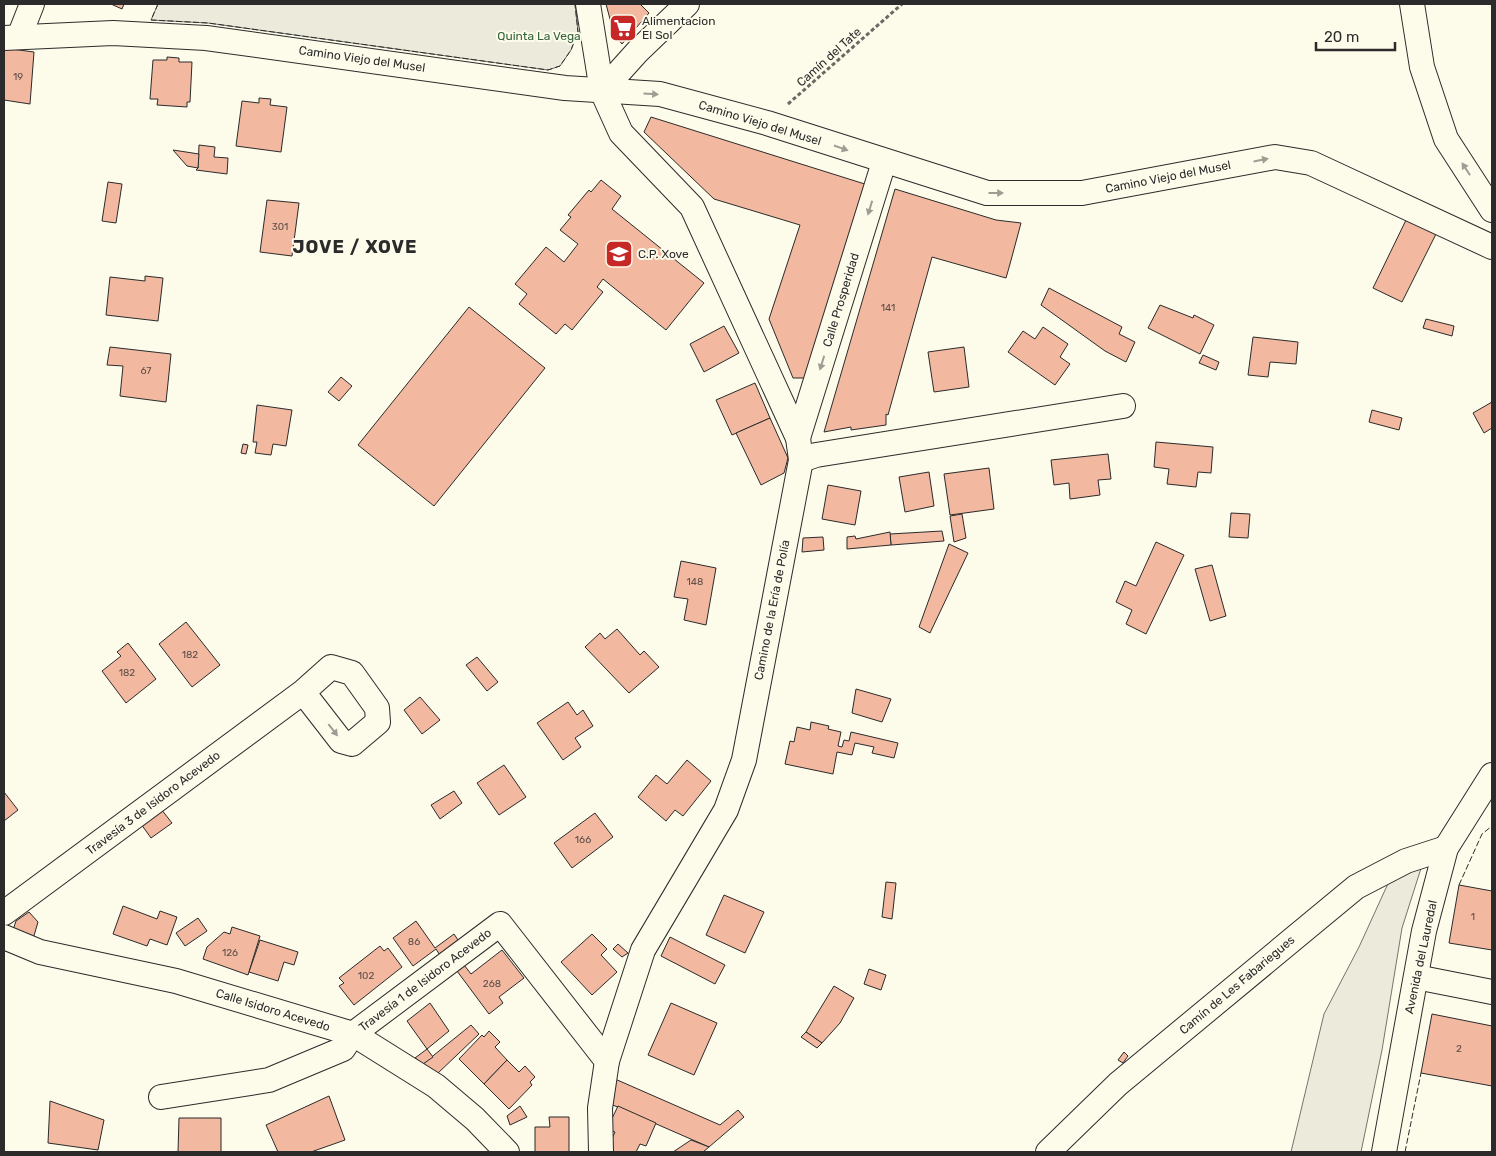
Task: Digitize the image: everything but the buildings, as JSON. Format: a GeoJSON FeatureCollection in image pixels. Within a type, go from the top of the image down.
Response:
{"type":"FeatureCollection","features":[{"type":"Feature","properties":{"kind":"street"},"geometry":{"type":"LineString","coordinates":[[11,38],[32,4]]}},
{"type":"Feature","properties":{"kind":"street"},"geometry":{"type":"LineString","coordinates":[[588,4],[602,91],[620,133],[692,207],[799,449],[826,453],[1123,406]]}},
{"type":"Feature","properties":{"kind":"street"},"geometry":{"type":"LineString","coordinates":[[602,91],[638,51],[687,4]]}},
{"type":"Feature","properties":{"kind":"street"},"geometry":{"type":"LineString","coordinates":[[1412,4],[1422,67],[1446,139],[1492,210]]}},
{"type":"Feature","properties":{"kind":"street","name":"Camino Viejo del Musel"},"geometry":{"type":"LineString","coordinates":[[11,38],[113,33],[206,38],[565,88],[660,94],[767,123],[884,162],[988,193],[1082,193],[1275,157],[1311,163],[1492,247]]}},
{"type":"Feature","properties":{"kind":"street","name":"Calle Prosperidad"},"geometry":{"type":"LineString","coordinates":[[799,449],[884,162]]}},
{"type":"Feature","properties":{"kind":"street","name":"Camino de la Ería de Polía"},"geometry":{"type":"LineString","coordinates":[[601,1152],[600,1108],[608,1061],[643,950],[726,810],[744,760],[799,449]]}},
{"type":"Feature","properties":{"kind":"street","name":"Travesía 3 de Isidoro Acevedo"},"geometry":{"type":"LineString","coordinates":[[4,913],[303,692]]}},
{"type":"Feature","properties":{"kind":"street","name":"Avenida del Lauredal"},"geometry":{"type":"LineString","coordinates":[[1384,1152],[1424,931],[1446,848],[1492,776]]}},
{"type":"Feature","properties":{"kind":"street","name":"Camín de Les Fabariegues"},"geometry":{"type":"LineString","coordinates":[[1048,1152],[1118,1084],[1356,887],[1406,861],[1446,848]]}},
{"type":"Feature","properties":{"kind":"street","name":"Travesía 1 de Isidoro Acevedo"},"geometry":{"type":"LineString","coordinates":[[161,1098],[269,1080],[343,1049],[354,1034],[500,924],[608,1061]]}},
{"type":"Feature","properties":{"kind":"street","name":"Calle Isidoro Acevedo"},"geometry":{"type":"LineString","coordinates":[[4,937],[40,952],[176,981],[354,1034],[436,1086],[475,1119],[507,1152]]}},
{"type":"Feature","properties":{"kind":"street"},"geometry":{"type":"LineString","coordinates":[[1416,977],[1492,992]]}},
{"type":"Feature","properties":{"kind":"path","name":"Camín del Tate"},"geometry":{"type":"LineString","coordinates":[[767,123],[902,4]]}},
{"type":"Feature","properties":{"kind":"green space","name":"Quinta La Vega"},"geometry":{"type":"Polygon","coordinates":[[[158,4],[575,4],[578,32],[571,50],[560,66],[548,70],[208,23],[151,20],[158,4]]]}},
{"type":"Feature","properties":{"kind":"green space"},"geometry":{"type":"Polygon","coordinates":[[[1423,862],[1402,928],[1382,1050],[1361,1152],[1291,1152],[1324,1014],[1359,947],[1391,877],[1423,862]]]}},
{"type":"Feature","properties":{"kind":"fence"},"geometry":{"type":"LineString","coordinates":[[158,4],[151,20],[208,23],[548,70],[560,66],[571,50],[578,32],[575,4]]}},
{"type":"Feature","properties":{"kind":"fence"},"geometry":{"type":"LineString","coordinates":[[1459,885],[1482,834],[1492,826]]}},
{"type":"Feature","properties":{"kind":"fence"},"geometry":{"type":"LineString","coordinates":[[1405,1152],[1421,1073]]}},
{"type":"Feature","properties":{"kind":"place","name":"Alimentacion El Sol"},"geometry":{"type":"Point","coordinates":[623,28]}},
{"type":"Feature","properties":{"kind":"place","name":"C.P. Xove"},"geometry":{"type":"Point","coordinates":[619,254]}},
{"type":"Feature","properties":{"kind":"district","name":"JOVE / XOVE"},"geometry":{"type":"Point","coordinates":[355,247]}}]}
